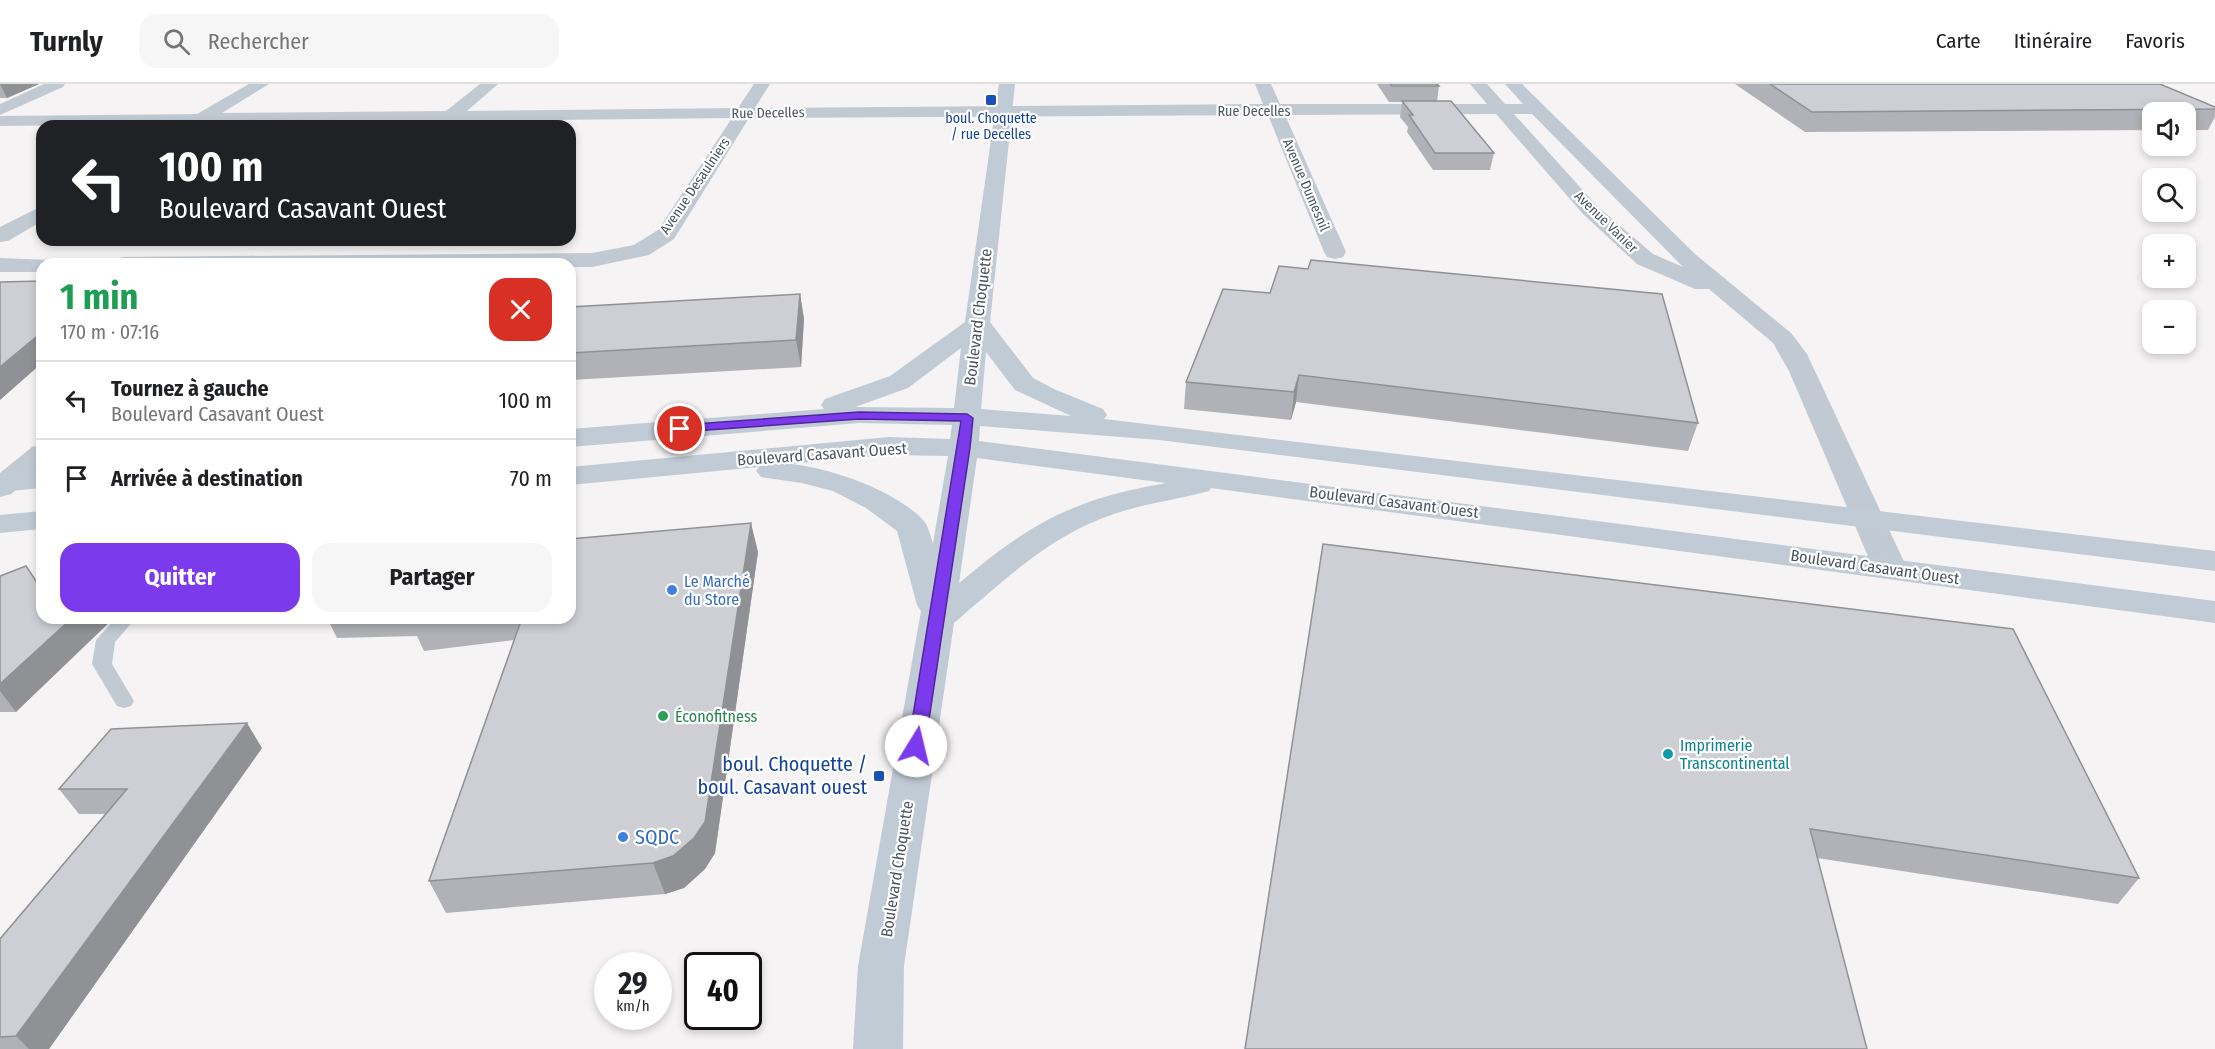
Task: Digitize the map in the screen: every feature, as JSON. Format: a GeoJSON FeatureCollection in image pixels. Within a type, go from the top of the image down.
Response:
{"type":"FeatureCollection","features":[{"type":"Feature","properties":{"kind":"main road","name":"Boulevard Choquette"},"geometry":{"type":"LineString","coordinates":[[878,1049],[881,966],[966,433],[1007,84]]}},
{"type":"Feature","properties":{"kind":"main road"},"geometry":{"type":"LineString","coordinates":[[790,420],[872,394],[899,382],[978,324],[1024,384],[1083,413],[1159,432]]}},
{"type":"Feature","properties":{"kind":"main road","name":"Boulevard Casavant Ouest"},"geometry":{"type":"LineString","coordinates":[[576,438],[895,414],[966,433],[1223,480],[2215,612]]}},
{"type":"Feature","properties":{"kind":"main road","name":"Boulevard Casavant Ouest"},"geometry":{"type":"LineString","coordinates":[[576,475],[889,446],[1039,421],[1159,432],[2215,561]]}},
{"type":"Feature","properties":{"kind":"main road"},"geometry":{"type":"LineString","coordinates":[[646,469],[804,474],[844,485],[877,501],[912,527],[937,618],[1043,535],[1087,513],[1122,502],[1223,480]]}},
{"type":"Feature","properties":{"kind":"main road"},"geometry":{"type":"LineString","coordinates":[[2,484],[36,480]]}},
{"type":"Feature","properties":{"kind":"main road"},"geometry":{"type":"LineString","coordinates":[[0,524],[36,521]]}},
{"type":"Feature","properties":{"kind":"street"},"geometry":{"type":"LineString","coordinates":[[0,110],[57,84]]}},
{"type":"Feature","properties":{"kind":"street"},"geometry":{"type":"LineString","coordinates":[[198,120],[261,84]]}},
{"type":"Feature","properties":{"kind":"street"},"geometry":{"type":"LineString","coordinates":[[445,120],[490,84]]}},
{"type":"Feature","properties":{"kind":"street","name":"Avenue Desaulniers"},"geometry":{"type":"LineString","coordinates":[[576,260],[592,260],[641,250],[666,234],[762,84]]}},
{"type":"Feature","properties":{"kind":"street","name":"Avenue Dumesnil"},"geometry":{"type":"LineString","coordinates":[[1263,84],[1335,252]]}},
{"type":"Feature","properties":{"kind":"street","name":"Avenue Vanier"},"geometry":{"type":"LineString","coordinates":[[1478,84],[1590,210],[1646,259],[1734,298]]}},
{"type":"Feature","properties":{"kind":"street","name":"Avenue Vanier"},"geometry":{"type":"LineString","coordinates":[[1514,84],[1587,161],[1687,259],[1782,338],[1794,354],[1890,568]]}},
{"type":"Feature","properties":{"kind":"street","name":"Rue Decelles"},"geometry":{"type":"LineString","coordinates":[[481,120],[743,113],[1004,110],[1536,109]]}},
{"type":"Feature","properties":{"kind":"street","name":"Rue Decelles"},"geometry":{"type":"LineString","coordinates":[[0,121],[36,121]]}},
{"type":"Feature","properties":{"kind":"street"},"geometry":{"type":"LineString","coordinates":[[1546,160],[1587,161]]}},
{"type":"Feature","properties":{"kind":"street"},"geometry":{"type":"LineString","coordinates":[[0,236],[36,215]]}},
{"type":"Feature","properties":{"kind":"street"},"geometry":{"type":"LineString","coordinates":[[279,258],[294,246]]}},
{"type":"Feature","properties":{"kind":"street"},"geometry":{"type":"LineString","coordinates":[[0,265],[36,265]]}},
{"type":"Feature","properties":{"kind":"street"},"geometry":{"type":"LineString","coordinates":[[2,484],[36,458]]}},
{"type":"Feature","properties":{"kind":"lane"},"geometry":{"type":"LineString","coordinates":[[121,624],[106,640],[102,663],[124,701]]}},
{"type":"Feature","properties":{"kind":"building"},"geometry":{"type":"Polygon","coordinates":[[[1390,84],[1437,84],[1439,86],[1392,86],[1390,84]]]}},
{"type":"Feature","properties":{"kind":"building"},"geometry":{"type":"Polygon","coordinates":[[[1770,84],[2160,84],[2215,107],[2215,109],[2196,109],[2196,102],[2142,102],[2142,110],[1812,112],[1770,84]]]}},
{"type":"Feature","properties":{"kind":"building"},"geometry":{"type":"Polygon","coordinates":[[[1402,101],[1451,101],[1494,153],[1435,153],[1402,101]]]}},
{"type":"Feature","properties":{"kind":"building"},"geometry":{"type":"Polygon","coordinates":[[[1311,260],[1662,294],[1698,423],[1299,375],[1294,392],[1186,382],[1223,289],[1270,293],[1279,266],[1308,269],[1311,260]]]}},
{"type":"Feature","properties":{"kind":"building"},"geometry":{"type":"Polygon","coordinates":[[[36,281],[36,337],[0,367],[0,282],[36,281]]]}},
{"type":"Feature","properties":{"kind":"building"},"geometry":{"type":"Polygon","coordinates":[[[800,294],[796,340],[576,353],[576,307],[800,294]]]}},
{"type":"Feature","properties":{"kind":"building"},"geometry":{"type":"Polygon","coordinates":[[[751,523],[705,822],[694,838],[673,856],[653,863],[429,881],[520,624],[576,624],[576,538],[751,523]]]}},
{"type":"Feature","properties":{"kind":"building","name":"Imprimerie Transcontinental"},"geometry":{"type":"Polygon","coordinates":[[[1323,544],[2013,629],[2139,878],[1810,829],[1867,1049],[1245,1049],[1323,544]]]}},
{"type":"Feature","properties":{"kind":"building"},"geometry":{"type":"Polygon","coordinates":[[[26,566],[36,581],[36,624],[65,624],[0,684],[0,576],[26,566]]]}},
{"type":"Feature","properties":{"kind":"building"},"geometry":{"type":"Polygon","coordinates":[[[247,723],[16,1036],[0,1037],[0,939],[127,789],[59,789],[111,729],[247,723]]]}},
{"type":"Feature","properties":{"kind":"place","name":"boul. Choquette / rue Decelles"},"geometry":{"type":"Point","coordinates":[991,100]}},
{"type":"Feature","properties":{"kind":"place","name":"Le Marché du Store"},"geometry":{"type":"Point","coordinates":[672,590]}},
{"type":"Feature","properties":{"kind":"place","name":"Éconofitness"},"geometry":{"type":"Point","coordinates":[663,716]}},
{"type":"Feature","properties":{"kind":"place","name":"Imprimerie Transcontinental"},"geometry":{"type":"Point","coordinates":[1668,754]}},
{"type":"Feature","properties":{"kind":"place","name":"boul. Choquette / boul. Casavant ouest"},"geometry":{"type":"Point","coordinates":[879,776]}},
{"type":"Feature","properties":{"kind":"place","name":"SQDC"},"geometry":{"type":"Point","coordinates":[623,837]}},
{"type":"Feature","properties":{"kind":"route"},"geometry":{"type":"LineString","coordinates":[[680,429],[859,415],[895,414],[967,418],[916,746]]}}]}
